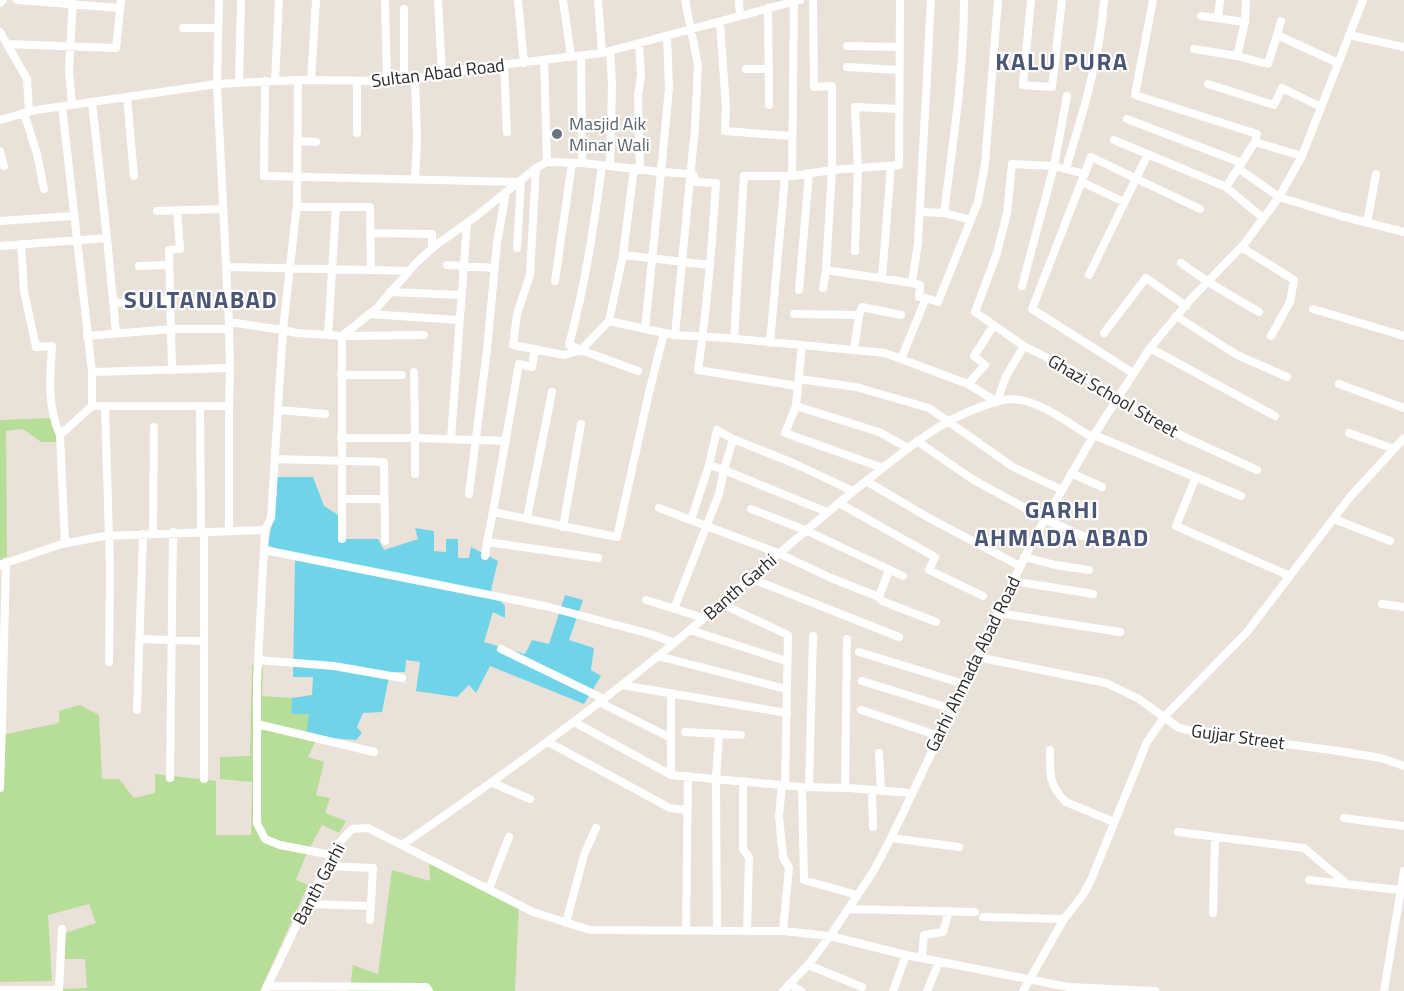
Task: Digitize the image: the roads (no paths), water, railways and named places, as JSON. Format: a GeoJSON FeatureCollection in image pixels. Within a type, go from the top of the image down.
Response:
{"type":"FeatureCollection","features":[{"type":"Feature","properties":{"kind":"street"},"geometry":{"type":"LineString","coordinates":[[7,44],[116,48],[120,4],[17,0]]}},
{"type":"Feature","properties":{"kind":"street"},"geometry":{"type":"LineString","coordinates":[[219,0],[217,84],[230,368],[229,531]]}},
{"type":"Feature","properties":{"kind":"street"},"geometry":{"type":"LineString","coordinates":[[239,83],[241,0]]}},
{"type":"Feature","properties":{"kind":"street"},"geometry":{"type":"LineString","coordinates":[[275,81],[279,0]]}},
{"type":"Feature","properties":{"kind":"street"},"geometry":{"type":"LineString","coordinates":[[311,80],[316,0]]}},
{"type":"Feature","properties":{"kind":"street"},"geometry":{"type":"LineString","coordinates":[[385,0],[387,81]]}},
{"type":"Feature","properties":{"kind":"street"},"geometry":{"type":"LineString","coordinates":[[438,0],[442,74]]}},
{"type":"Feature","properties":{"kind":"street"},"geometry":{"type":"LineString","coordinates":[[518,0],[524,63]]}},
{"type":"Feature","properties":{"kind":"street"},"geometry":{"type":"LineString","coordinates":[[563,0],[571,57]]}},
{"type":"Feature","properties":{"kind":"street"},"geometry":{"type":"LineString","coordinates":[[598,0],[612,84],[606,166],[578,311],[569,345],[638,370]]}},
{"type":"Feature","properties":{"kind":"street"},"geometry":{"type":"LineString","coordinates":[[675,335],[691,174],[698,65],[686,0]]}},
{"type":"Feature","properties":{"kind":"street"},"geometry":{"type":"LineString","coordinates":[[739,0],[740,16]]}},
{"type":"Feature","properties":{"kind":"street"},"geometry":{"type":"LineString","coordinates":[[770,343],[792,136],[796,0]]}},
{"type":"Feature","properties":{"kind":"street","name":"Sultan Abad Road"},"geometry":{"type":"LineString","coordinates":[[0,120],[26,112],[62,106],[217,84],[298,80],[387,81],[581,56],[639,44],[796,0]]}},
{"type":"Feature","properties":{"kind":"street"},"geometry":{"type":"LineString","coordinates":[[813,0],[814,87],[832,86],[832,170],[823,288]]}},
{"type":"Feature","properties":{"kind":"street"},"geometry":{"type":"LineString","coordinates":[[734,339],[744,176],[788,176],[899,165],[900,0]]}},
{"type":"Feature","properties":{"kind":"street"},"geometry":{"type":"LineString","coordinates":[[912,283],[918,243],[931,0]]}},
{"type":"Feature","properties":{"kind":"street"},"geometry":{"type":"LineString","coordinates":[[944,213],[956,122],[964,30],[964,0]]}},
{"type":"Feature","properties":{"kind":"street"},"geometry":{"type":"LineString","coordinates":[[826,270],[921,285],[919,297],[938,302],[978,202],[985,164],[998,0]]}},
{"type":"Feature","properties":{"kind":"street"},"geometry":{"type":"LineString","coordinates":[[1031,0],[1023,85],[1052,87],[1062,0]]}},
{"type":"Feature","properties":{"kind":"street"},"geometry":{"type":"LineString","coordinates":[[1066,168],[1089,93],[1101,36],[1104,0]]}},
{"type":"Feature","properties":{"kind":"street"},"geometry":{"type":"LineString","coordinates":[[1154,0],[1135,95],[1257,134],[1255,142],[1226,187]]}},
{"type":"Feature","properties":{"kind":"street"},"geometry":{"type":"LineString","coordinates":[[1218,18],[1220,0]]}},
{"type":"Feature","properties":{"kind":"street"},"geometry":{"type":"LineString","coordinates":[[1237,56],[1245,22],[1246,0]]}},
{"type":"Feature","properties":{"kind":"street","name":"Garhi Ahmada Abad Road"},"geometry":{"type":"LineString","coordinates":[[786,988],[808,965],[830,936],[891,838],[1024,557],[1093,436],[1150,348],[1185,306],[1241,247],[1279,197],[1302,156],[1363,0]]}},
{"type":"Feature","properties":{"kind":"street"},"geometry":{"type":"LineString","coordinates":[[72,105],[69,70],[73,2]]}},
{"type":"Feature","properties":{"kind":"street"},"geometry":{"type":"LineString","coordinates":[[768,8],[769,105]]}},
{"type":"Feature","properties":{"kind":"street"},"geometry":{"type":"LineString","coordinates":[[404,9],[405,79]]}},
{"type":"Feature","properties":{"kind":"street"},"geometry":{"type":"LineString","coordinates":[[1201,16],[1245,22]]}},
{"type":"Feature","properties":{"kind":"street"},"geometry":{"type":"LineString","coordinates":[[1194,49],[1268,64],[1281,21]]}},
{"type":"Feature","properties":{"kind":"street"},"geometry":{"type":"LineString","coordinates":[[720,22],[726,107],[725,131],[792,136]]}},
{"type":"Feature","properties":{"kind":"street"},"geometry":{"type":"LineString","coordinates":[[183,28],[218,28]]}},
{"type":"Feature","properties":{"kind":"street"},"geometry":{"type":"LineString","coordinates":[[0,32],[27,78],[26,112],[44,189]]}},
{"type":"Feature","properties":{"kind":"street"},"geometry":{"type":"LineString","coordinates":[[1277,34],[1338,63]]}},
{"type":"Feature","properties":{"kind":"street"},"geometry":{"type":"LineString","coordinates":[[1349,35],[1404,47]]}},
{"type":"Feature","properties":{"kind":"street"},"geometry":{"type":"LineString","coordinates":[[645,329],[669,88],[667,36]]}},
{"type":"Feature","properties":{"kind":"street"},"geometry":{"type":"LineString","coordinates":[[536,168],[530,275],[517,314],[513,345],[564,355],[581,350],[609,321],[623,255],[637,169],[638,95],[641,75],[639,44]]}},
{"type":"Feature","properties":{"kind":"street"},"geometry":{"type":"LineString","coordinates":[[847,46],[900,47]]}},
{"type":"Feature","properties":{"kind":"street"},"geometry":{"type":"LineString","coordinates":[[581,56],[582,163]]}},
{"type":"Feature","properties":{"kind":"street"},"geometry":{"type":"LineString","coordinates":[[544,61],[547,162]]}},
{"type":"Feature","properties":{"kind":"street"},"geometry":{"type":"LineString","coordinates":[[504,65],[507,132]]}},
{"type":"Feature","properties":{"kind":"street"},"geometry":{"type":"LineString","coordinates":[[847,67],[899,70]]}},
{"type":"Feature","properties":{"kind":"street"},"geometry":{"type":"LineString","coordinates":[[746,69],[769,69]]}},
{"type":"Feature","properties":{"kind":"street"},"geometry":{"type":"LineString","coordinates":[[415,78],[417,141],[415,179]]}},
{"type":"Feature","properties":{"kind":"street"},"geometry":{"type":"LineString","coordinates":[[298,80],[297,207],[283,330],[271,518],[265,530],[258,660],[257,823],[265,839],[280,845],[332,855]]}},
{"type":"Feature","properties":{"kind":"street"},"geometry":{"type":"LineString","coordinates":[[265,81],[264,176],[519,181]]}},
{"type":"Feature","properties":{"kind":"street"},"geometry":{"type":"LineString","coordinates":[[357,81],[357,133]]}},
{"type":"Feature","properties":{"kind":"street"},"geometry":{"type":"LineString","coordinates":[[1208,84],[1274,105],[1282,88],[1321,107]]}},
{"type":"Feature","properties":{"kind":"street"},"geometry":{"type":"LineString","coordinates":[[1022,286],[1054,166],[1067,96]]}},
{"type":"Feature","properties":{"kind":"street"},"geometry":{"type":"LineString","coordinates":[[127,97],[134,176]]}},
{"type":"Feature","properties":{"kind":"street"},"geometry":{"type":"LineString","coordinates":[[92,102],[116,332]]}},
{"type":"Feature","properties":{"kind":"street"},"geometry":{"type":"LineString","coordinates":[[62,106],[92,372],[92,406]]}},
{"type":"Feature","properties":{"kind":"street"},"geometry":{"type":"LineString","coordinates":[[855,251],[858,168],[855,107],[899,109]]}},
{"type":"Feature","properties":{"kind":"street"},"geometry":{"type":"LineString","coordinates":[[1127,119],[1240,165],[1279,197],[1404,232]]}},
{"type":"Feature","properties":{"kind":"street"},"geometry":{"type":"LineString","coordinates":[[1114,140],[1226,187],[1263,218]]}},
{"type":"Feature","properties":{"kind":"street"},"geometry":{"type":"LineString","coordinates":[[298,141],[316,142]]}},
{"type":"Feature","properties":{"kind":"street"},"geometry":{"type":"LineString","coordinates":[[1255,142],[1302,156]]}},
{"type":"Feature","properties":{"kind":"street"},"geometry":{"type":"LineString","coordinates":[[0,151],[4,166]]}},
{"type":"Feature","properties":{"kind":"street"},"geometry":{"type":"LineString","coordinates":[[1089,275],[1148,154]]}},
{"type":"Feature","properties":{"kind":"street"},"geometry":{"type":"LineString","coordinates":[[1133,373],[1032,309],[1091,157],[1200,209]]}},
{"type":"Feature","properties":{"kind":"street"},"geometry":{"type":"LineString","coordinates":[[342,539],[342,336],[369,314],[432,248],[547,162],[582,163],[691,174],[694,175],[695,182],[716,183],[710,265],[698,369],[798,383],[856,387],[928,408],[1012,466],[1062,490]]}},
{"type":"Feature","properties":{"kind":"street"},"geometry":{"type":"LineString","coordinates":[[555,281],[572,163]]}},
{"type":"Feature","properties":{"kind":"street","name":"Ghazi School Street"},"geometry":{"type":"LineString","coordinates":[[1054,166],[1012,164],[1007,213],[997,253],[975,312],[1024,346],[1072,370],[1184,437],[1257,470]]}},
{"type":"Feature","properties":{"kind":"street"},"geometry":{"type":"LineString","coordinates":[[882,278],[891,166]]}},
{"type":"Feature","properties":{"kind":"street"},"geometry":{"type":"LineString","coordinates":[[1054,166],[1066,168],[1124,202]]}},
{"type":"Feature","properties":{"kind":"street"},"geometry":{"type":"LineString","coordinates":[[799,290],[809,173]]}},
{"type":"Feature","properties":{"kind":"street"},"geometry":{"type":"LineString","coordinates":[[1367,223],[1376,174]]}},
{"type":"Feature","properties":{"kind":"street"},"geometry":{"type":"LineString","coordinates":[[517,248],[519,181]]}},
{"type":"Feature","properties":{"kind":"street"},"geometry":{"type":"LineString","coordinates":[[469,494],[474,439],[487,350],[494,268],[506,192]]}},
{"type":"Feature","properties":{"kind":"street"},"geometry":{"type":"LineString","coordinates":[[297,207],[370,207],[371,270]]}},
{"type":"Feature","properties":{"kind":"street"},"geometry":{"type":"LineString","coordinates":[[328,335],[336,207]]}},
{"type":"Feature","properties":{"kind":"street"},"geometry":{"type":"LineString","coordinates":[[157,211],[223,209]]}},
{"type":"Feature","properties":{"kind":"street"},"geometry":{"type":"LineString","coordinates":[[172,369],[169,250],[180,249],[177,210]]}},
{"type":"Feature","properties":{"kind":"street"},"geometry":{"type":"LineString","coordinates":[[920,212],[944,213],[972,220]]}},
{"type":"Feature","properties":{"kind":"street"},"geometry":{"type":"LineString","coordinates":[[0,221],[74,216]]}},
{"type":"Feature","properties":{"kind":"street"},"geometry":{"type":"LineString","coordinates":[[452,439],[467,223]]}},
{"type":"Feature","properties":{"kind":"street"},"geometry":{"type":"LineString","coordinates":[[370,233],[432,234],[432,248]]}},
{"type":"Feature","properties":{"kind":"street"},"geometry":{"type":"LineString","coordinates":[[0,246],[107,238]]}},
{"type":"Feature","properties":{"kind":"street"},"geometry":{"type":"LineString","coordinates":[[21,244],[24,291],[36,347],[52,346],[50,392],[53,418],[60,435],[64,543]]}},
{"type":"Feature","properties":{"kind":"street"},"geometry":{"type":"LineString","coordinates":[[1241,247],[1294,280],[1290,302],[1270,336]]}},
{"type":"Feature","properties":{"kind":"street"},"geometry":{"type":"LineString","coordinates":[[623,255],[710,265]]}},
{"type":"Feature","properties":{"kind":"street"},"geometry":{"type":"LineString","coordinates":[[1181,263],[1259,312]]}},
{"type":"Feature","properties":{"kind":"street"},"geometry":{"type":"LineString","coordinates":[[139,266],[169,265]]}},
{"type":"Feature","properties":{"kind":"street"},"geometry":{"type":"LineString","coordinates":[[447,265],[494,268]]}},
{"type":"Feature","properties":{"kind":"street"},"geometry":{"type":"LineString","coordinates":[[226,267],[408,271]]}},
{"type":"Feature","properties":{"kind":"street"},"geometry":{"type":"LineString","coordinates":[[1104,333],[1146,278],[1185,306]]}},
{"type":"Feature","properties":{"kind":"street"},"geometry":{"type":"LineString","coordinates":[[390,292],[461,295]]}},
{"type":"Feature","properties":{"kind":"street"},"geometry":{"type":"LineString","coordinates":[[901,359],[926,298]]}},
{"type":"Feature","properties":{"kind":"street"},"geometry":{"type":"LineString","coordinates":[[113,303],[170,300]]}},
{"type":"Feature","properties":{"kind":"street"},"geometry":{"type":"LineString","coordinates":[[854,350],[862,307],[901,315]]}},
{"type":"Feature","properties":{"kind":"street"},"geometry":{"type":"LineString","coordinates":[[1313,309],[1404,336]]}},
{"type":"Feature","properties":{"kind":"street"},"geometry":{"type":"LineString","coordinates":[[369,314],[459,320]]}},
{"type":"Feature","properties":{"kind":"street"},"geometry":{"type":"LineString","coordinates":[[794,314],[859,315]]}},
{"type":"Feature","properties":{"kind":"street"},"geometry":{"type":"LineString","coordinates":[[1176,316],[1238,355],[1287,377]]}},
{"type":"Feature","properties":{"kind":"street"},"geometry":{"type":"LineString","coordinates":[[609,321],[675,335],[885,353],[968,384],[997,402],[1006,376],[1024,346]]}},
{"type":"Feature","properties":{"kind":"street"},"geometry":{"type":"LineString","coordinates":[[87,336],[116,332],[229,326],[236,323],[297,333],[342,336],[424,334]]}},
{"type":"Feature","properties":{"kind":"street"},"geometry":{"type":"LineString","coordinates":[[968,384],[985,365],[974,356],[994,325]]}},
{"type":"Feature","properties":{"kind":"street"},"geometry":{"type":"LineString","coordinates":[[493,512],[617,537],[664,333]]}},
{"type":"Feature","properties":{"kind":"street"},"geometry":{"type":"LineString","coordinates":[[802,345],[796,406],[785,434],[883,468]]}},
{"type":"Feature","properties":{"kind":"street"},"geometry":{"type":"LineString","coordinates":[[1150,348],[1275,416]]}},
{"type":"Feature","properties":{"kind":"street"},"geometry":{"type":"LineString","coordinates":[[485,556],[519,364],[532,366],[535,349]]}},
{"type":"Feature","properties":{"kind":"street"},"geometry":{"type":"LineString","coordinates":[[92,372],[230,368]]}},
{"type":"Feature","properties":{"kind":"street"},"geometry":{"type":"LineString","coordinates":[[414,372],[415,474]]}},
{"type":"Feature","properties":{"kind":"street"},"geometry":{"type":"LineString","coordinates":[[341,375],[402,375]]}},
{"type":"Feature","properties":{"kind":"street"},"geometry":{"type":"LineString","coordinates":[[1339,384],[1404,408]]}},
{"type":"Feature","properties":{"kind":"street"},"geometry":{"type":"LineString","coordinates":[[527,518],[552,392]]}},
{"type":"Feature","properties":{"kind":"street","name":"Banth Garhi"},"geometry":{"type":"LineString","coordinates":[[402,845],[493,783],[602,701],[722,604],[805,530],[917,441],[946,421],[976,407],[1017,399],[1032,402],[1093,436],[1241,496]]}},
{"type":"Feature","properties":{"kind":"street"},"geometry":{"type":"LineString","coordinates":[[60,435],[92,406],[229,406]]}},
{"type":"Feature","properties":{"kind":"street"},"geometry":{"type":"LineString","coordinates":[[200,406],[204,779]]}},
{"type":"Feature","properties":{"kind":"street"},"geometry":{"type":"LineString","coordinates":[[796,406],[879,432],[908,448]]}},
{"type":"Feature","properties":{"kind":"street"},"geometry":{"type":"LineString","coordinates":[[105,407],[110,568],[109,662]]}},
{"type":"Feature","properties":{"kind":"street"},"geometry":{"type":"LineString","coordinates":[[279,410],[325,414]]}},
{"type":"Feature","properties":{"kind":"street"},"geometry":{"type":"LineString","coordinates":[[563,527],[581,424]]}},
{"type":"Feature","properties":{"kind":"street"},"geometry":{"type":"LineString","coordinates":[[153,533],[154,427]]}},
{"type":"Feature","properties":{"kind":"street"},"geometry":{"type":"LineString","coordinates":[[691,520],[709,465],[717,430],[853,491]]}},
{"type":"Feature","properties":{"kind":"street"},"geometry":{"type":"LineString","coordinates":[[1349,433],[1394,449]]}},
{"type":"Feature","properties":{"kind":"street"},"geometry":{"type":"LineString","coordinates":[[341,438],[506,441]]}},
{"type":"Feature","properties":{"kind":"street"},"geometry":{"type":"LineString","coordinates":[[1023,991],[1064,919],[1083,895],[1091,880],[1147,742],[1165,716],[1247,632],[1350,497],[1404,438]]}},
{"type":"Feature","properties":{"kind":"street"},"geometry":{"type":"LineString","coordinates":[[674,609],[719,494],[733,439]]}},
{"type":"Feature","properties":{"kind":"street"},"geometry":{"type":"LineString","coordinates":[[917,441],[972,479],[1045,519],[1082,536],[1123,543]]}},
{"type":"Feature","properties":{"kind":"street"},"geometry":{"type":"LineString","coordinates":[[275,459],[384,462],[385,541]]}},
{"type":"Feature","properties":{"kind":"street"},"geometry":{"type":"LineString","coordinates":[[709,465],[827,512]]}},
{"type":"Feature","properties":{"kind":"street"},"geometry":{"type":"LineString","coordinates":[[1071,473],[1102,487]]}},
{"type":"Feature","properties":{"kind":"street"},"geometry":{"type":"LineString","coordinates":[[1196,477],[1176,526],[1290,576]]}},
{"type":"Feature","properties":{"kind":"street"},"geometry":{"type":"LineString","coordinates":[[866,481],[929,518],[1020,566]]}},
{"type":"Feature","properties":{"kind":"street"},"geometry":{"type":"LineString","coordinates":[[342,499],[383,499]]}},
{"type":"Feature","properties":{"kind":"street"},"geometry":{"type":"LineString","coordinates":[[839,502],[935,557],[928,570],[983,596]]}},
{"type":"Feature","properties":{"kind":"street"},"geometry":{"type":"LineString","coordinates":[[659,508],[778,553],[879,597],[882,601],[936,622]]}},
{"type":"Feature","properties":{"kind":"street"},"geometry":{"type":"LineString","coordinates":[[751,509],[805,530],[903,576]]}},
{"type":"Feature","properties":{"kind":"street"},"geometry":{"type":"LineString","coordinates":[[1334,519],[1390,541]]}},
{"type":"Feature","properties":{"kind":"street"},"geometry":{"type":"LineString","coordinates":[[0,788],[3,564],[64,543],[108,535],[265,530]]}},
{"type":"Feature","properties":{"kind":"street"},"geometry":{"type":"LineString","coordinates":[[170,778],[173,532]]}},
{"type":"Feature","properties":{"kind":"street"},"geometry":{"type":"LineString","coordinates":[[137,710],[143,534]]}},
{"type":"Feature","properties":{"kind":"street"},"geometry":{"type":"LineString","coordinates":[[487,542],[598,558]]}},
{"type":"Feature","properties":{"kind":"street"},"geometry":{"type":"LineString","coordinates":[[264,550],[545,606],[650,634],[675,643]]}},
{"type":"Feature","properties":{"kind":"street"},"geometry":{"type":"LineString","coordinates":[[1024,557],[1089,570]]}},
{"type":"Feature","properties":{"kind":"street"},"geometry":{"type":"LineString","coordinates":[[879,597],[889,570]]}},
{"type":"Feature","properties":{"kind":"street"},"geometry":{"type":"LineString","coordinates":[[750,578],[899,637]]}},
{"type":"Feature","properties":{"kind":"street"},"geometry":{"type":"LineString","coordinates":[[1013,581],[1093,594]]}},
{"type":"Feature","properties":{"kind":"street"},"geometry":{"type":"LineString","coordinates":[[646,600],[704,618]]}},
{"type":"Feature","properties":{"kind":"street"},"geometry":{"type":"LineString","coordinates":[[722,604],[788,635],[784,785],[780,816],[783,857],[789,868],[783,931]]}},
{"type":"Feature","properties":{"kind":"street"},"geometry":{"type":"LineString","coordinates":[[1382,604],[1404,607]]}},
{"type":"Feature","properties":{"kind":"street"},"geometry":{"type":"LineString","coordinates":[[998,613],[1120,632]]}},
{"type":"Feature","properties":{"kind":"street"},"geometry":{"type":"LineString","coordinates":[[690,630],[786,661]]}},
{"type":"Feature","properties":{"kind":"street"},"geometry":{"type":"LineString","coordinates":[[813,636],[804,880],[857,895]]}},
{"type":"Feature","properties":{"kind":"street"},"geometry":{"type":"LineString","coordinates":[[140,639],[204,641]]}},
{"type":"Feature","properties":{"kind":"street"},"geometry":{"type":"LineString","coordinates":[[845,788],[847,639]]}},
{"type":"Feature","properties":{"kind":"street"},"geometry":{"type":"LineString","coordinates":[[501,649],[671,738]]}},
{"type":"Feature","properties":{"kind":"street"},"geometry":{"type":"LineString","coordinates":[[859,652],[964,684]]}},
{"type":"Feature","properties":{"kind":"street"},"geometry":{"type":"LineString","coordinates":[[658,656],[786,689]]}},
{"type":"Feature","properties":{"kind":"street","name":"Gujjar Street"},"geometry":{"type":"LineString","coordinates":[[977,657],[1106,683],[1124,690],[1165,716],[1179,728],[1381,758],[1404,766]]}},
{"type":"Feature","properties":{"kind":"street"},"geometry":{"type":"LineString","coordinates":[[258,660],[334,666],[402,678]]}},
{"type":"Feature","properties":{"kind":"street"},"geometry":{"type":"LineString","coordinates":[[862,681],[952,709]]}},
{"type":"Feature","properties":{"kind":"street"},"geometry":{"type":"LineString","coordinates":[[622,685],[787,713]]}},
{"type":"Feature","properties":{"kind":"street"},"geometry":{"type":"LineString","coordinates":[[671,693],[671,775]]}},
{"type":"Feature","properties":{"kind":"street"},"geometry":{"type":"LineString","coordinates":[[861,710],[939,736]]}},
{"type":"Feature","properties":{"kind":"street"},"geometry":{"type":"LineString","coordinates":[[574,722],[671,775],[806,787],[912,793]]}},
{"type":"Feature","properties":{"kind":"street"},"geometry":{"type":"LineString","coordinates":[[257,724],[374,752]]}},
{"type":"Feature","properties":{"kind":"street"},"geometry":{"type":"LineString","coordinates":[[685,732],[741,735]]}},
{"type":"Feature","properties":{"kind":"street"},"geometry":{"type":"LineString","coordinates":[[717,931],[718,734]]}},
{"type":"Feature","properties":{"kind":"street"},"geometry":{"type":"LineString","coordinates":[[548,742],[670,808],[687,810]]}},
{"type":"Feature","properties":{"kind":"street"},"geometry":{"type":"LineString","coordinates":[[1050,750],[1050,780],[1060,796],[1066,802],[1114,822]]}},
{"type":"Feature","properties":{"kind":"street"},"geometry":{"type":"LineString","coordinates":[[873,827],[879,753]]}},
{"type":"Feature","properties":{"kind":"street"},"geometry":{"type":"LineString","coordinates":[[686,931],[688,777]]}},
{"type":"Feature","properties":{"kind":"street"},"geometry":{"type":"LineString","coordinates":[[743,781],[742,849],[749,857],[747,931]]}},
{"type":"Feature","properties":{"kind":"street"},"geometry":{"type":"LineString","coordinates":[[493,783],[530,799]]}},
{"type":"Feature","properties":{"kind":"street"},"geometry":{"type":"LineString","coordinates":[[1344,818],[1404,826]]}},
{"type":"Feature","properties":{"kind":"street","name":"Banth Garhi"},"geometry":{"type":"LineString","coordinates":[[266,988],[338,844],[352,829],[368,828],[533,912],[590,930],[783,931],[830,936],[906,955],[1068,987],[1155,991]]}},
{"type":"Feature","properties":{"kind":"street"},"geometry":{"type":"LineString","coordinates":[[566,923],[584,855],[596,828]]}},
{"type":"Feature","properties":{"kind":"street"},"geometry":{"type":"LineString","coordinates":[[1178,832],[1304,848],[1347,884]]}},
{"type":"Feature","properties":{"kind":"street"},"geometry":{"type":"LineString","coordinates":[[489,889],[510,837]]}},
{"type":"Feature","properties":{"kind":"street"},"geometry":{"type":"LineString","coordinates":[[1213,913],[1215,837]]}},
{"type":"Feature","properties":{"kind":"street"},"geometry":{"type":"LineString","coordinates":[[891,838],[959,847]]}},
{"type":"Feature","properties":{"kind":"street"},"geometry":{"type":"LineString","coordinates":[[326,866],[373,868],[370,920]]}},
{"type":"Feature","properties":{"kind":"street"},"geometry":{"type":"LineString","coordinates":[[1384,991],[1404,871]]}},
{"type":"Feature","properties":{"kind":"street"},"geometry":{"type":"LineString","coordinates":[[1309,880],[1400,890]]}},
{"type":"Feature","properties":{"kind":"street"},"geometry":{"type":"LineString","coordinates":[[307,904],[371,906]]}},
{"type":"Feature","properties":{"kind":"street"},"geometry":{"type":"LineString","coordinates":[[848,909],[975,912]]}},
{"type":"Feature","properties":{"kind":"street"},"geometry":{"type":"LineString","coordinates":[[922,958],[924,935],[943,932],[949,911]]}},
{"type":"Feature","properties":{"kind":"street"},"geometry":{"type":"LineString","coordinates":[[983,917],[1064,919]]}},
{"type":"Feature","properties":{"kind":"street"},"geometry":{"type":"LineString","coordinates":[[0,990],[59,990],[62,929]]}},
{"type":"Feature","properties":{"kind":"street"},"geometry":{"type":"LineString","coordinates":[[893,991],[906,955]]}},
{"type":"Feature","properties":{"kind":"street"},"geometry":{"type":"LineString","coordinates":[[927,991],[939,962]]}},
{"type":"Feature","properties":{"kind":"street"},"geometry":{"type":"LineString","coordinates":[[808,965],[862,987]]}},
{"type":"Feature","properties":{"kind":"street"},"geometry":{"type":"LineString","coordinates":[[266,988],[426,987],[429,991]]}},
{"type":"Feature","properties":{"kind":"street"},"geometry":{"type":"LineString","coordinates":[[786,988],[801,991]]}},
{"type":"Feature","properties":{"kind":"water"},"geometry":{"type":"Polygon","coordinates":[[[274,477],[313,477],[324,506],[338,515],[343,539],[378,539],[384,550],[418,539],[415,528],[434,531],[434,551],[446,552],[446,539],[458,539],[458,558],[469,558],[471,547],[498,561],[491,590],[505,606],[505,618],[493,612],[484,642],[525,654],[532,640],[549,644],[565,595],[583,600],[569,640],[594,648],[591,670],[601,676],[584,704],[490,666],[476,693],[469,685],[457,697],[416,691],[420,662],[406,660],[405,672],[390,672],[382,712],[363,713],[357,727],[362,733],[356,740],[306,736],[309,714],[291,714],[292,698],[312,695],[313,677],[293,677],[295,559],[268,545],[277,493],[274,477]]]}},
{"type":"Feature","properties":{"kind":"place","name":"Masjid Aik Minar Wali"},"geometry":{"type":"Point","coordinates":[557,134]}},
{"type":"Feature","properties":{"kind":"district","name":"KALU PURA"},"geometry":{"type":"Point","coordinates":[1062,62]}},
{"type":"Feature","properties":{"kind":"district","name":"SULTANABAD"},"geometry":{"type":"Point","coordinates":[201,300]}},
{"type":"Feature","properties":{"kind":"district","name":"GARHI AHMADA ABAD"},"geometry":{"type":"Point","coordinates":[1062,524]}}]}
